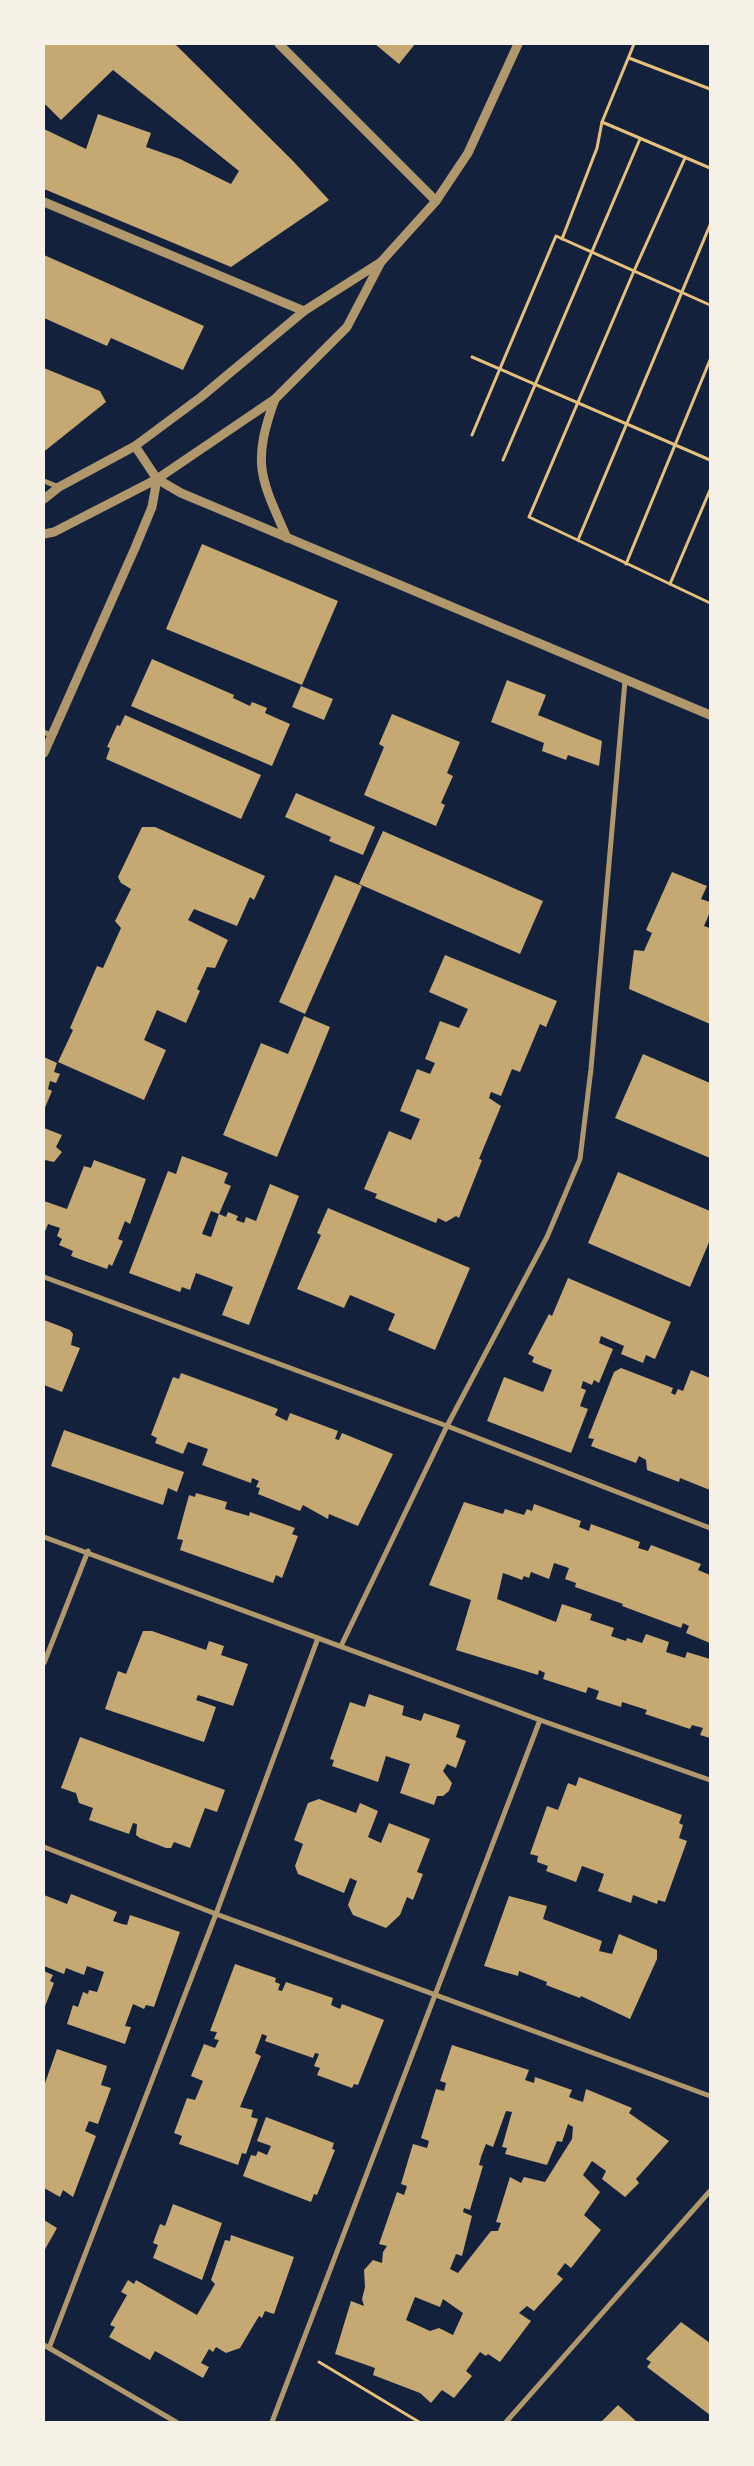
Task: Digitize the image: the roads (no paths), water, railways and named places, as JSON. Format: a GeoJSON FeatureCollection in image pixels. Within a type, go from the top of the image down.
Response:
{"type":"FeatureCollection","features":[{"type":"Feature","properties":{"kind":"street"},"geometry":{"type":"LineString","coordinates":[[279,44],[436,201]]}},
{"type":"Feature","properties":{"kind":"street"},"geometry":{"type":"LineString","coordinates":[[44,534],[54,532],[157,479],[274,399],[347,327],[381,262],[436,201],[468,153],[518,44]]}},
{"type":"Feature","properties":{"kind":"street"},"geometry":{"type":"LineString","coordinates":[[44,202],[304,311]]}},
{"type":"Feature","properties":{"kind":"street"},"geometry":{"type":"LineString","coordinates":[[44,499],[59,487],[135,446],[201,397],[304,311],[381,262]]}},
{"type":"Feature","properties":{"kind":"street"},"geometry":{"type":"LineString","coordinates":[[274,399],[264,430],[260,462],[263,479],[288,538]]}},
{"type":"Feature","properties":{"kind":"street"},"geometry":{"type":"LineString","coordinates":[[135,446],[157,479],[181,492],[625,681],[710,715]]}},
{"type":"Feature","properties":{"kind":"street"},"geometry":{"type":"LineString","coordinates":[[44,754],[48,734],[135,548],[152,507],[157,479]]}},
{"type":"Feature","properties":{"kind":"street"},"geometry":{"type":"LineString","coordinates":[[44,482],[59,487]]}},
{"type":"Feature","properties":{"kind":"street"},"geometry":{"type":"LineString","coordinates":[[341,1646],[447,1426],[547,1237],[580,1159],[591,1069],[625,681]]}},
{"type":"Feature","properties":{"kind":"street"},"geometry":{"type":"LineString","coordinates":[[44,1277],[447,1426],[710,1528]]}},
{"type":"Feature","properties":{"kind":"street"},"geometry":{"type":"LineString","coordinates":[[44,1537],[540,1720],[710,1780]]}},
{"type":"Feature","properties":{"kind":"street"},"geometry":{"type":"LineString","coordinates":[[44,1663],[88,1552]]}},
{"type":"Feature","properties":{"kind":"street"},"geometry":{"type":"LineString","coordinates":[[176,2422],[46,2346],[216,1914],[318,1638]]}},
{"type":"Feature","properties":{"kind":"street"},"geometry":{"type":"LineString","coordinates":[[272,2422],[540,1720]]}},
{"type":"Feature","properties":{"kind":"street"},"geometry":{"type":"LineString","coordinates":[[44,1847],[216,1914],[710,2096]]}},
{"type":"Feature","properties":{"kind":"street"},"geometry":{"type":"LineString","coordinates":[[506,2422],[710,2191]]}}]}
